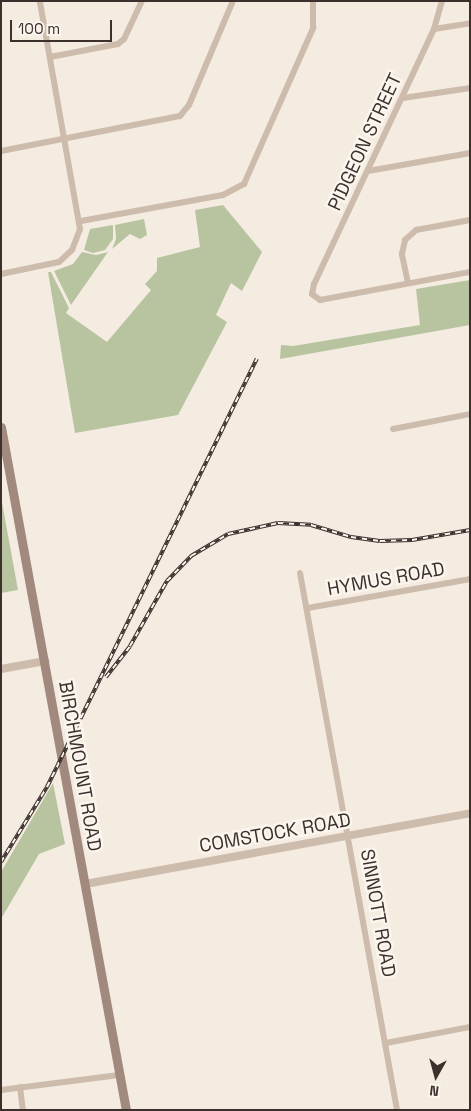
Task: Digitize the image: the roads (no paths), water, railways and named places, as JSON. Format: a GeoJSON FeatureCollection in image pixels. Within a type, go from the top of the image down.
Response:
{"type":"FeatureCollection","features":[{"type":"Feature","properties":{"kind":"main road","name":"BIRCHMOUNT ROAD"},"geometry":{"type":"LineString","coordinates":[[1,427],[126,1110]]}},
{"type":"Feature","properties":{"kind":"street"},"geometry":{"type":"LineString","coordinates":[[1,274],[47,266],[64,259],[77,240],[81,221],[40,1]]}},
{"type":"Feature","properties":{"kind":"street"},"geometry":{"type":"LineString","coordinates":[[50,57],[118,44],[124,39],[142,1]]}},
{"type":"Feature","properties":{"kind":"street"},"geometry":{"type":"LineString","coordinates":[[1,151],[180,116],[189,105],[233,1]]}},
{"type":"Feature","properties":{"kind":"street"},"geometry":{"type":"LineString","coordinates":[[81,221],[223,195],[244,184],[313,28],[313,1]]}},
{"type":"Feature","properties":{"kind":"street","name":"PIDGEON STREET"},"geometry":{"type":"LineString","coordinates":[[408,283],[320,300],[312,294],[314,284],[434,29],[442,1]]}},
{"type":"Feature","properties":{"kind":"street"},"geometry":{"type":"LineString","coordinates":[[434,29],[470,23]]}},
{"type":"Feature","properties":{"kind":"street"},"geometry":{"type":"LineString","coordinates":[[403,98],[470,88]]}},
{"type":"Feature","properties":{"kind":"street"},"geometry":{"type":"LineString","coordinates":[[368,171],[470,153]]}},
{"type":"Feature","properties":{"kind":"street"},"geometry":{"type":"LineString","coordinates":[[470,220],[416,230],[405,240],[402,254],[408,283],[470,272]]}},
{"type":"Feature","properties":{"kind":"street"},"geometry":{"type":"LineString","coordinates":[[392,429],[470,414]]}},
{"type":"Feature","properties":{"kind":"street","name":"SINNOTT ROAD"},"geometry":{"type":"LineString","coordinates":[[300,574],[308,608],[397,1110]]}},
{"type":"Feature","properties":{"kind":"street","name":"HYMUS ROAD"},"geometry":{"type":"LineString","coordinates":[[308,608],[470,579]]}},
{"type":"Feature","properties":{"kind":"street"},"geometry":{"type":"LineString","coordinates":[[1,668],[45,661]]}},
{"type":"Feature","properties":{"kind":"street","name":"COMSTOCK ROAD"},"geometry":{"type":"LineString","coordinates":[[85,884],[470,813]]}},
{"type":"Feature","properties":{"kind":"street"},"geometry":{"type":"LineString","coordinates":[[386,1043],[470,1027]]}},
{"type":"Feature","properties":{"kind":"street"},"geometry":{"type":"LineString","coordinates":[[1,1090],[119,1075]]}},
{"type":"Feature","properties":{"kind":"street"},"geometry":{"type":"LineString","coordinates":[[20,1087],[23,1110]]}},
{"type":"Feature","properties":{"kind":"railway"},"geometry":{"type":"LineString","coordinates":[[1,862],[47,787],[257,359]]}},
{"type":"Feature","properties":{"kind":"railway"},"geometry":{"type":"LineString","coordinates":[[106,677],[130,646],[167,581],[191,556],[228,534],[278,523],[311,525],[351,537],[380,541],[412,540],[470,530]]}}]}
